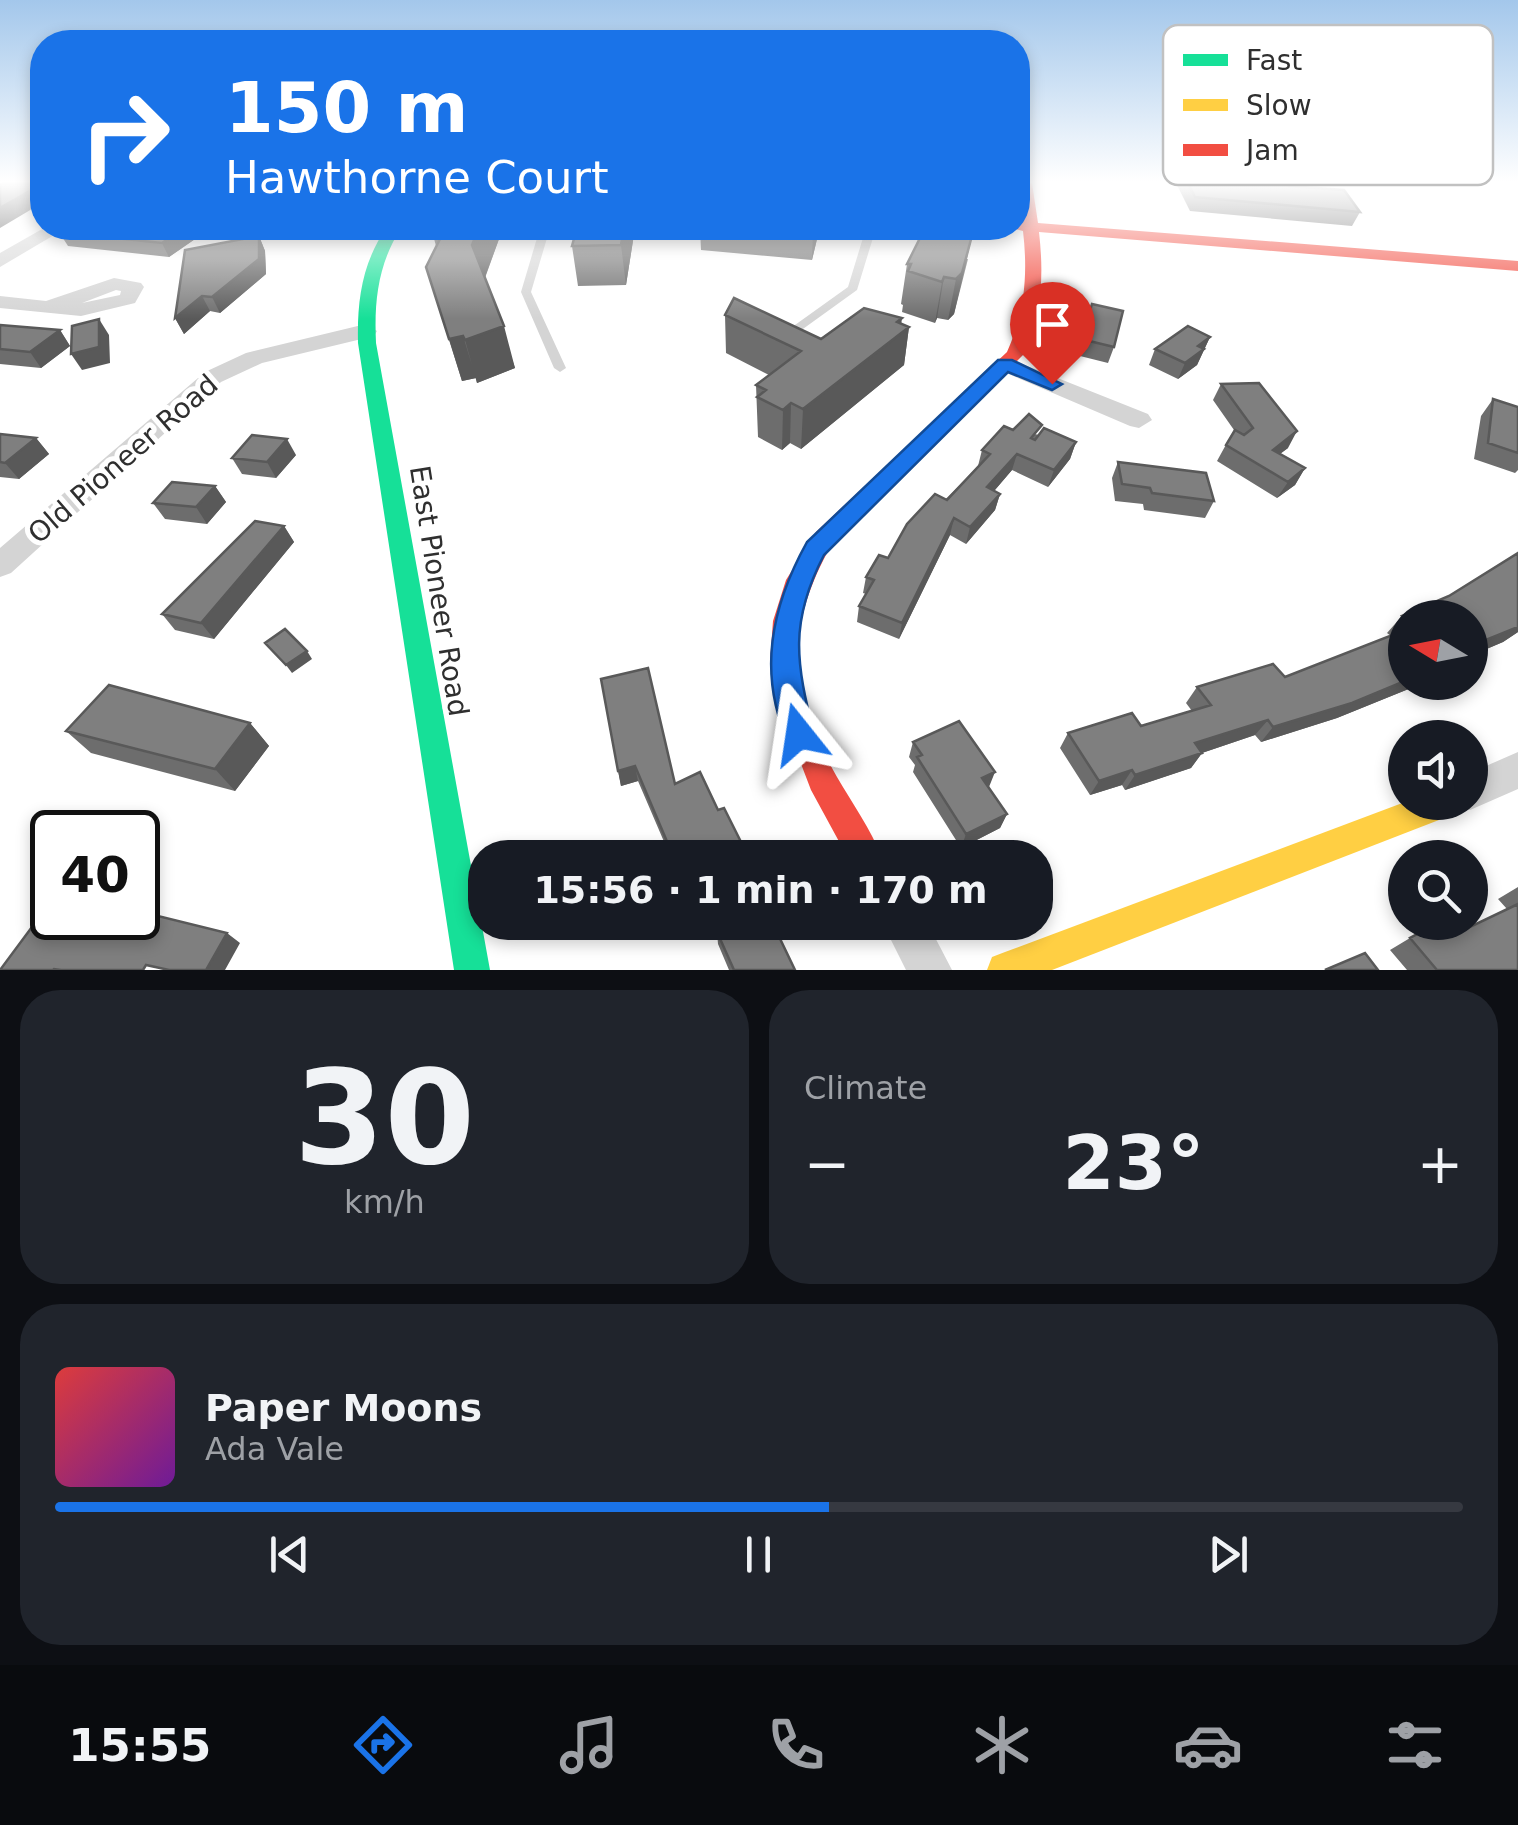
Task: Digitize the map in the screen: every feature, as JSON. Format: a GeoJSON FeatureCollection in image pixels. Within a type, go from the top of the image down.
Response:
{"type":"FeatureCollection","features":[{"type":"Feature","properties":{"kind":"street"},"geometry":{"type":"LineString","coordinates":[[1051,228],[1518,266]]}},
{"type":"Feature","properties":{"kind":"street"},"geometry":{"type":"LineString","coordinates":[[0,262],[37,240]]}},
{"type":"Feature","properties":{"kind":"street","name":"East Pioneer Road"},"geometry":{"type":"LineString","coordinates":[[385,240],[371,262],[365,283],[366,330],[472,970]]}},
{"type":"Feature","properties":{"kind":"street"},"geometry":{"type":"LineString","coordinates":[[856,840],[807,752],[793,716],[783,663],[790,600],[804,567],[824,538],[1005,364],[1026,336],[1038,307],[1040,274],[1028,240]]}},
{"type":"Feature","properties":{"kind":"street"},"geometry":{"type":"LineString","coordinates":[[0,302],[48,306]]}},
{"type":"Feature","properties":{"kind":"street","name":"Old Pioneer Road"},"geometry":{"type":"LineString","coordinates":[[5,554],[213,377],[254,358],[366,330]]}},
{"type":"Feature","properties":{"kind":"street"},"geometry":{"type":"LineString","coordinates":[[1005,364],[1139,420]]}},
{"type":"Feature","properties":{"kind":"street"},"geometry":{"type":"LineString","coordinates":[[1488,784],[1518,770]]}},
{"type":"Feature","properties":{"kind":"street"},"geometry":{"type":"LineString","coordinates":[[1005,970],[1399,820]]}},
{"type":"Feature","properties":{"kind":"street"},"geometry":{"type":"LineString","coordinates":[[913,940],[930,970]]}},
{"type":"Feature","properties":{"kind":"lane"},"geometry":{"type":"LineString","coordinates":[[541,240],[526,292],[560,368]]}},
{"type":"Feature","properties":{"kind":"lane"},"geometry":{"type":"LineString","coordinates":[[780,340],[853,288],[867,240]]}},
{"type":"Feature","properties":{"kind":"building"},"geometry":{"type":"Polygon","coordinates":[[[259,240],[259,259],[212,297],[202,296],[175,318],[185,250],[259,240]]]}},
{"type":"Feature","properties":{"kind":"building"},"geometry":{"type":"Polygon","coordinates":[[[440,240],[474,240],[472,245],[504,326],[465,340],[463,336],[449,339],[426,267],[440,240]]]}},
{"type":"Feature","properties":{"kind":"building"},"geometry":{"type":"Polygon","coordinates":[[[574,240],[622,240],[621,245],[572,246],[574,240]]]}},
{"type":"Feature","properties":{"kind":"building"},"geometry":{"type":"Polygon","coordinates":[[[919,240],[971,240],[962,273],[956,279],[944,277],[942,282],[908,271],[911,264],[907,264],[919,240]]]}},
{"type":"Feature","properties":{"kind":"building"},"geometry":{"type":"Polygon","coordinates":[[[734,298],[821,339],[864,308],[902,318],[897,322],[909,327],[803,409],[791,403],[783,410],[757,397],[766,390],[756,385],[801,351],[725,315],[734,298]]]}},
{"type":"Feature","properties":{"kind":"building"},"geometry":{"type":"Polygon","coordinates":[[[1092,304],[1123,311],[1114,347],[1081,339],[1092,304]]]}},
{"type":"Feature","properties":{"kind":"building"},"geometry":{"type":"Polygon","coordinates":[[[99,319],[99,347],[71,354],[72,326],[99,319]]]}},
{"type":"Feature","properties":{"kind":"building"},"geometry":{"type":"Polygon","coordinates":[[[0,325],[60,330],[30,352],[0,349],[0,325]]]}},
{"type":"Feature","properties":{"kind":"building"},"geometry":{"type":"Polygon","coordinates":[[[1188,326],[1210,337],[1198,346],[1204,349],[1185,363],[1155,349],[1188,326]]]}},
{"type":"Feature","properties":{"kind":"building"},"geometry":{"type":"Polygon","coordinates":[[[1259,383],[1297,431],[1273,450],[1305,468],[1288,482],[1226,445],[1235,430],[1244,435],[1253,428],[1221,384],[1259,383]]]}},
{"type":"Feature","properties":{"kind":"building"},"geometry":{"type":"Polygon","coordinates":[[[1493,399],[1518,407],[1518,453],[1488,443],[1493,399]]]}},
{"type":"Feature","properties":{"kind":"building"},"geometry":{"type":"Polygon","coordinates":[[[1029,414],[1042,425],[1031,438],[1035,440],[1044,428],[1076,442],[1054,470],[1017,454],[987,487],[1000,494],[970,527],[954,518],[902,623],[859,606],[874,580],[866,577],[879,555],[888,558],[907,524],[935,494],[947,500],[990,454],[982,450],[1004,426],[1013,430],[1029,414]]]}},
{"type":"Feature","properties":{"kind":"building"},"geometry":{"type":"Polygon","coordinates":[[[0,434],[36,438],[5,463],[0,462],[0,434]]]}},
{"type":"Feature","properties":{"kind":"building"},"geometry":{"type":"Polygon","coordinates":[[[252,435],[287,439],[267,462],[232,458],[252,435]]]}},
{"type":"Feature","properties":{"kind":"building"},"geometry":{"type":"Polygon","coordinates":[[[1118,462],[1206,473],[1214,501],[1152,493],[1150,488],[1122,484],[1118,462]]]}},
{"type":"Feature","properties":{"kind":"building"},"geometry":{"type":"Polygon","coordinates":[[[172,482],[215,486],[196,507],[153,503],[172,482]]]}},
{"type":"Feature","properties":{"kind":"building"},"geometry":{"type":"Polygon","coordinates":[[[255,521],[284,526],[201,623],[162,614],[255,521]]]}},
{"type":"Feature","properties":{"kind":"building"},"geometry":{"type":"Polygon","coordinates":[[[1518,553],[1518,627],[1488,639],[1488,600],[1440,600],[1518,553]]]}},
{"type":"Feature","properties":{"kind":"building"},"geometry":{"type":"Polygon","coordinates":[[[285,629],[307,651],[286,665],[265,643],[285,629]]]}},
{"type":"Feature","properties":{"kind":"building"},"geometry":{"type":"Polygon","coordinates":[[[1388,637],[1388,688],[1273,727],[1268,720],[1195,743],[1202,753],[1135,775],[1132,770],[1099,781],[1068,733],[1132,713],[1141,726],[1211,705],[1197,687],[1273,664],[1285,677],[1388,637]]]}},
{"type":"Feature","properties":{"kind":"building"},"geometry":{"type":"Polygon","coordinates":[[[648,668],[675,784],[700,772],[718,810],[724,808],[740,840],[666,840],[635,766],[618,771],[601,679],[648,668]]]}},
{"type":"Feature","properties":{"kind":"building"},"geometry":{"type":"Polygon","coordinates":[[[109,685],[250,723],[215,769],[66,731],[109,685]]]}},
{"type":"Feature","properties":{"kind":"building"},"geometry":{"type":"Polygon","coordinates":[[[959,721],[995,772],[982,778],[1007,814],[966,834],[917,757],[922,755],[913,742],[959,721]]]}},
{"type":"Feature","properties":{"kind":"building"},"geometry":{"type":"Polygon","coordinates":[[[1518,904],[1518,970],[1437,970],[1412,940],[1488,940],[1488,918],[1518,904]]]}},
{"type":"Feature","properties":{"kind":"building"},"geometry":{"type":"Polygon","coordinates":[[[160,916],[227,933],[206,970],[169,970],[146,965],[143,970],[0,970],[30,930],[30,940],[160,940],[160,916]]]}},
{"type":"Feature","properties":{"kind":"building"},"geometry":{"type":"Polygon","coordinates":[[[721,940],[781,940],[795,970],[734,970],[721,940]]]}},
{"type":"Feature","properties":{"kind":"building"},"geometry":{"type":"Polygon","coordinates":[[[1365,953],[1378,970],[1325,970],[1365,953]]]}},
{"type":"Feature","properties":{"kind":"traffic: fast"},"geometry":{"type":"LineString","coordinates":[[385,240],[369,283],[367,343],[472,970]]}},
{"type":"Feature","properties":{"kind":"traffic: slow"},"geometry":{"type":"LineString","coordinates":[[1005,970],[1399,820]]}},
{"type":"Feature","properties":{"kind":"traffic: jam"},"geometry":{"type":"LineString","coordinates":[[856,840],[822,780],[791,701],[784,661],[786,621],[799,580],[824,538],[1015,354],[1025,333],[1034,291],[1030,228]]}},
{"type":"Feature","properties":{"kind":"traffic: jam"},"geometry":{"type":"LineString","coordinates":[[1046,228],[1518,266]]}},
{"type":"Feature","properties":{"kind":"route"},"geometry":{"type":"LineString","coordinates":[[799,734],[784,672],[784,630],[795,586],[815,549],[1005,364],[1052,384]]}}]}
